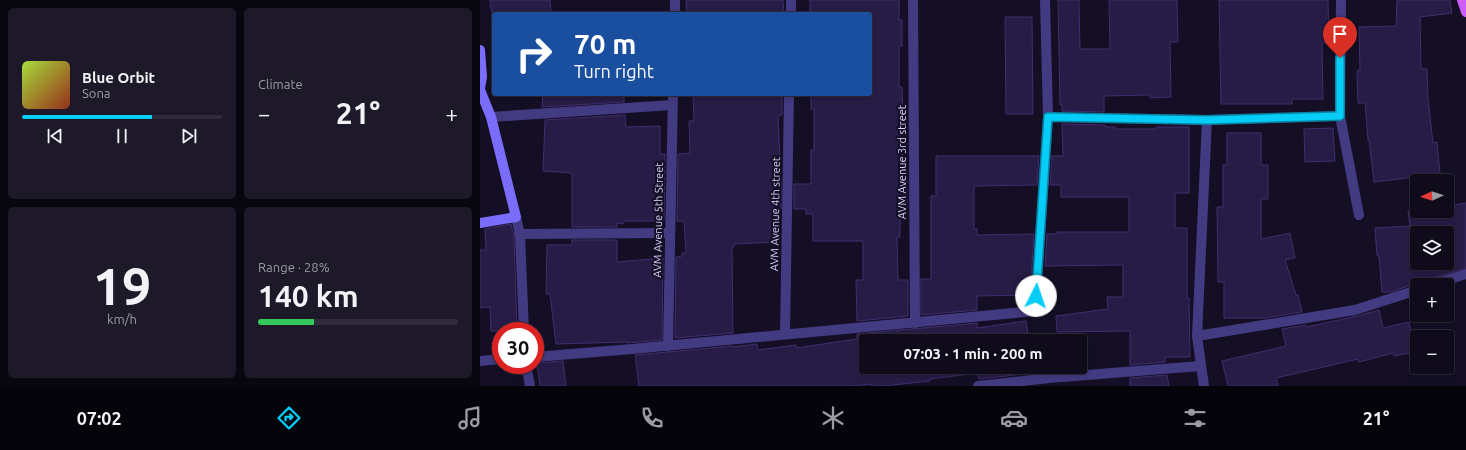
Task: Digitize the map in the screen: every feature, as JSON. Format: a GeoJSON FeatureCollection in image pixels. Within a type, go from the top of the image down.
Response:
{"type":"FeatureCollection","features":[{"type":"Feature","properties":{"kind":"main road"},"geometry":{"type":"LineString","coordinates":[[1462,0],[1466,12]]}},
{"type":"Feature","properties":{"kind":"street"},"geometry":{"type":"LineString","coordinates":[[675,0],[675,12]]}},
{"type":"Feature","properties":{"kind":"street"},"geometry":{"type":"LineString","coordinates":[[791,0],[791,12]]}},
{"type":"Feature","properties":{"kind":"street","name":"AVM Avenue 3rd street"},"geometry":{"type":"LineString","coordinates":[[913,0],[915,323]]}},
{"type":"Feature","properties":{"kind":"street"},"geometry":{"type":"LineString","coordinates":[[544,356],[1035,311],[1048,117],[1045,0]]}},
{"type":"Feature","properties":{"kind":"street"},"geometry":{"type":"LineString","coordinates":[[1341,0],[1340,116],[1359,215]]}},
{"type":"Feature","properties":{"kind":"street"},"geometry":{"type":"LineString","coordinates":[[480,50],[482,77],[480,89],[491,117],[519,234],[524,322]]}},
{"type":"Feature","properties":{"kind":"street","name":"AVM Avenue 5th Street"},"geometry":{"type":"LineString","coordinates":[[668,346],[673,96]]}},
{"type":"Feature","properties":{"kind":"street","name":"AVM Avenue 4th street"},"geometry":{"type":"LineString","coordinates":[[785,334],[789,96]]}},
{"type":"Feature","properties":{"kind":"street"},"geometry":{"type":"LineString","coordinates":[[491,117],[672,105]]}},
{"type":"Feature","properties":{"kind":"street"},"geometry":{"type":"LineString","coordinates":[[1048,117],[1207,120],[1340,116]]}},
{"type":"Feature","properties":{"kind":"street"},"geometry":{"type":"LineString","coordinates":[[1204,386],[1197,336],[1207,120]]}},
{"type":"Feature","properties":{"kind":"street"},"geometry":{"type":"LineString","coordinates":[[480,224],[516,217]]}},
{"type":"Feature","properties":{"kind":"street"},"geometry":{"type":"LineString","coordinates":[[519,234],[669,234]]}},
{"type":"Feature","properties":{"kind":"street"},"geometry":{"type":"LineString","coordinates":[[1453,278],[1466,274]]}},
{"type":"Feature","properties":{"kind":"street"},"geometry":{"type":"LineString","coordinates":[[1197,336],[1355,310],[1410,292]]}},
{"type":"Feature","properties":{"kind":"street"},"geometry":{"type":"LineString","coordinates":[[480,361],[492,360]]}},
{"type":"Feature","properties":{"kind":"street"},"geometry":{"type":"LineString","coordinates":[[978,386],[1050,382],[1200,366]]}},
{"type":"Feature","properties":{"kind":"street"},"geometry":{"type":"LineString","coordinates":[[528,374],[530,386]]}},
{"type":"Feature","properties":{"kind":"building"},"geometry":{"type":"Polygon","coordinates":[[[490,0],[550,0],[551,12],[492,12],[492,14],[490,0]]]}},
{"type":"Feature","properties":{"kind":"building"},"geometry":{"type":"Polygon","coordinates":[[[686,0],[783,0],[784,12],[687,12],[686,0]]]}},
{"type":"Feature","properties":{"kind":"building"},"geometry":{"type":"Polygon","coordinates":[[[810,0],[899,0],[899,20],[902,20],[902,46],[899,46],[899,87],[902,87],[903,116],[906,116],[906,145],[903,145],[903,179],[907,179],[907,209],[900,209],[900,237],[897,237],[898,280],[908,280],[908,316],[857,321],[856,280],[863,280],[863,241],[813,241],[813,214],[806,214],[806,209],[794,209],[794,184],[811,184],[811,150],[814,150],[814,109],[811,109],[811,96],[872,96],[872,12],[810,12],[810,0]]]}},
{"type":"Feature","properties":{"kind":"building"},"geometry":{"type":"Polygon","coordinates":[[[1058,0],[1079,0],[1080,49],[1110,49],[1109,0],[1177,0],[1178,42],[1170,42],[1171,97],[1150,98],[1150,95],[1104,96],[1104,112],[1062,111],[1062,105],[1060,105],[1058,0]]]}},
{"type":"Feature","properties":{"kind":"building"},"geometry":{"type":"Polygon","coordinates":[[[1219,0],[1328,0],[1329,43],[1322,43],[1323,99],[1292,99],[1292,104],[1221,104],[1219,0]]]}},
{"type":"Feature","properties":{"kind":"building"},"geometry":{"type":"Polygon","coordinates":[[[1397,0],[1450,0],[1452,13],[1420,17],[1421,69],[1427,69],[1428,98],[1433,143],[1437,142],[1440,174],[1410,174],[1410,178],[1374,182],[1369,139],[1368,140],[1365,103],[1358,103],[1357,71],[1360,70],[1359,27],[1396,26],[1397,0]]]}},
{"type":"Feature","properties":{"kind":"building"},"geometry":{"type":"Polygon","coordinates":[[[1005,17],[1032,17],[1033,114],[1006,114],[1005,17]]]}},
{"type":"Feature","properties":{"kind":"building"},"geometry":{"type":"Polygon","coordinates":[[[543,96],[624,96],[624,102],[542,107],[543,96]]]}},
{"type":"Feature","properties":{"kind":"building"},"geometry":{"type":"Polygon","coordinates":[[[693,96],[782,96],[782,115],[778,116],[781,210],[777,210],[778,242],[734,244],[734,247],[732,247],[733,333],[675,338],[676,257],[682,256],[682,253],[686,253],[684,221],[677,221],[678,154],[690,153],[689,121],[694,121],[693,96]]]}},
{"type":"Feature","properties":{"kind":"building"},"geometry":{"type":"Polygon","coordinates":[[[625,115],[626,127],[660,126],[660,154],[665,154],[664,221],[624,221],[623,224],[617,223],[617,227],[572,227],[572,173],[543,171],[545,120],[625,115]]]}},
{"type":"Feature","properties":{"kind":"building"},"geometry":{"type":"Polygon","coordinates":[[[1062,124],[1105,125],[1105,127],[1115,127],[1115,129],[1189,127],[1189,193],[1175,193],[1175,228],[1187,228],[1187,298],[1189,298],[1190,357],[1165,357],[1165,362],[1130,365],[1130,331],[1057,332],[1056,316],[1108,309],[1107,297],[1123,297],[1123,265],[1045,266],[1047,234],[1057,234],[1057,232],[1129,232],[1129,197],[1061,197],[1061,185],[1050,185],[1052,156],[1063,156],[1062,124]]]}},
{"type":"Feature","properties":{"kind":"building"},"geometry":{"type":"Polygon","coordinates":[[[1333,128],[1335,161],[1305,162],[1304,129],[1333,128]]]}},
{"type":"Feature","properties":{"kind":"building"},"geometry":{"type":"Polygon","coordinates":[[[1227,133],[1261,133],[1261,165],[1268,165],[1268,199],[1261,199],[1261,239],[1290,233],[1295,258],[1285,260],[1296,295],[1298,295],[1302,312],[1265,318],[1224,318],[1224,282],[1218,282],[1217,207],[1223,207],[1223,165],[1227,165],[1227,133]]]}},
{"type":"Feature","properties":{"kind":"building"},"geometry":{"type":"Polygon","coordinates":[[[936,156],[1039,156],[1037,185],[974,186],[974,229],[977,229],[977,235],[1034,234],[1030,295],[977,296],[977,310],[921,315],[921,279],[931,279],[931,196],[936,196],[936,156]]]}},
{"type":"Feature","properties":{"kind":"building"},"geometry":{"type":"Polygon","coordinates":[[[1466,203],[1466,268],[1433,278],[1410,278],[1410,285],[1391,292],[1382,292],[1375,228],[1410,226],[1408,211],[1410,211],[1410,218],[1454,218],[1454,205],[1466,203]]]}},
{"type":"Feature","properties":{"kind":"building"},"geometry":{"type":"Polygon","coordinates":[[[511,224],[514,238],[517,322],[492,322],[492,331],[490,307],[480,308],[480,250],[486,250],[485,229],[511,224]]]}},
{"type":"Feature","properties":{"kind":"building"},"geometry":{"type":"Polygon","coordinates":[[[572,240],[617,240],[617,262],[663,258],[662,340],[627,343],[556,344],[550,294],[546,294],[547,245],[572,245],[572,240]]]}},
{"type":"Feature","properties":{"kind":"building"},"geometry":{"type":"Polygon","coordinates":[[[1379,310],[1383,328],[1409,322],[1411,330],[1410,353],[1394,356],[1393,353],[1359,362],[1358,359],[1276,378],[1278,386],[1228,386],[1222,361],[1286,346],[1282,329],[1306,325],[1306,327],[1379,310]]]}},
{"type":"Feature","properties":{"kind":"building"},"geometry":{"type":"Polygon","coordinates":[[[1026,321],[1028,334],[859,334],[859,374],[970,374],[930,379],[930,381],[883,386],[871,386],[871,384],[853,386],[639,386],[635,355],[757,344],[758,350],[796,345],[796,348],[857,339],[857,334],[977,323],[977,328],[1026,321]]]}},
{"type":"Feature","properties":{"kind":"building"},"geometry":{"type":"Polygon","coordinates":[[[563,361],[566,386],[540,386],[538,374],[544,374],[544,362],[563,361]]]}},
{"type":"Feature","properties":{"kind":"building"},"geometry":{"type":"Polygon","coordinates":[[[978,374],[1024,374],[979,379],[978,374]]]}},
{"type":"Feature","properties":{"kind":"building"},"geometry":{"type":"Polygon","coordinates":[[[1167,375],[1169,386],[1130,386],[1130,378],[1167,375]]]}},
{"type":"Feature","properties":{"kind":"route"},"geometry":{"type":"LineString","coordinates":[[1036,296],[1048,117],[1207,120],[1340,116],[1340,58]]}}]}
